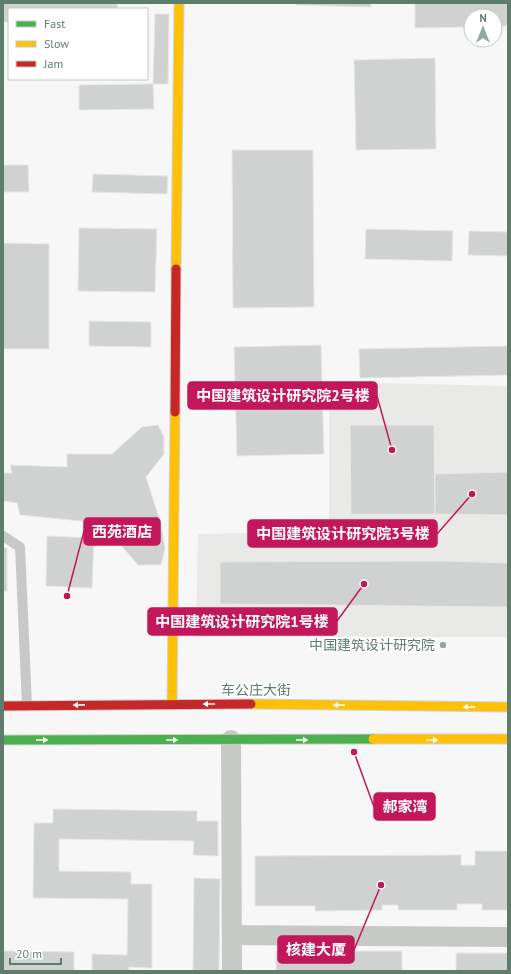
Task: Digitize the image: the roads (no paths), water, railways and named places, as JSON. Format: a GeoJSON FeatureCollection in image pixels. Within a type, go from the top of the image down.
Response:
{"type":"FeatureCollection","features":[{"type":"Feature","properties":{"kind":"main road"},"geometry":{"type":"LineString","coordinates":[[172,704],[179,3]]}},
{"type":"Feature","properties":{"kind":"main road","name":"车公庄大街"},"geometry":{"type":"LineString","coordinates":[[3,706],[172,704],[508,707]]}},
{"type":"Feature","properties":{"kind":"main road"},"geometry":{"type":"LineString","coordinates":[[3,740],[508,739]]}},
{"type":"Feature","properties":{"kind":"street"},"geometry":{"type":"LineString","coordinates":[[231,740],[232,971]]}},
{"type":"Feature","properties":{"kind":"street"},"geometry":{"type":"LineString","coordinates":[[232,935],[508,937]]}},
{"type":"Feature","properties":{"kind":"lane"},"geometry":{"type":"LineString","coordinates":[[3,536],[20,547],[27,706]]}},
{"type":"Feature","properties":{"kind":"place","name":"中国建筑设计研究院2号楼"},"geometry":{"type":"Point","coordinates":[392,450]}},
{"type":"Feature","properties":{"kind":"place","name":"中国建筑设计研究院3号楼"},"geometry":{"type":"Point","coordinates":[472,494]}},
{"type":"Feature","properties":{"kind":"place","name":"中国建筑设计研究院1号楼"},"geometry":{"type":"Point","coordinates":[364,584]}},
{"type":"Feature","properties":{"kind":"place","name":"西苑酒店"},"geometry":{"type":"Point","coordinates":[67,596]}},
{"type":"Feature","properties":{"kind":"place","name":"中国建筑设计研究院"},"geometry":{"type":"Point","coordinates":[443,645]}},
{"type":"Feature","properties":{"kind":"place","name":"郝家湾"},"geometry":{"type":"Point","coordinates":[354,752]}},
{"type":"Feature","properties":{"kind":"place","name":"核建大厦"},"geometry":{"type":"Point","coordinates":[381,885]}}]}
